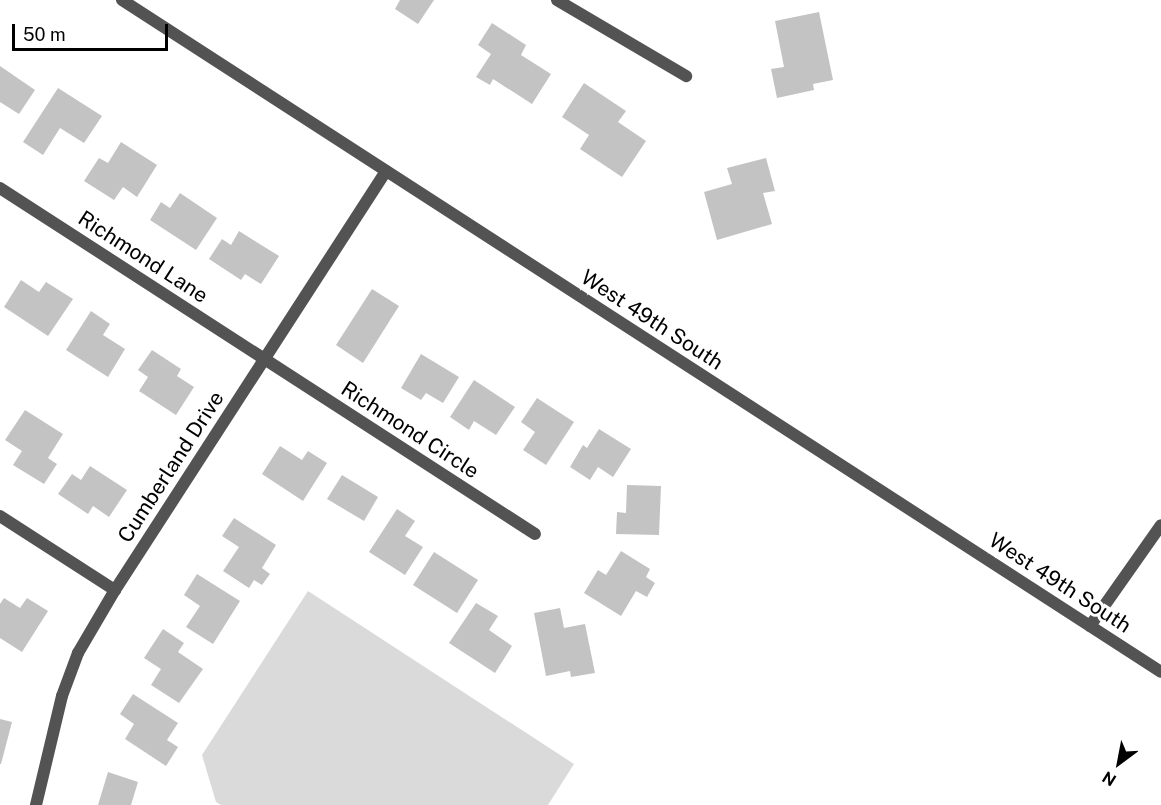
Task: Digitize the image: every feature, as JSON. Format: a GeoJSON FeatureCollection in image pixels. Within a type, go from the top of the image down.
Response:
{"type":"FeatureCollection","features":[{"type":"Feature","properties":{"kind":"street"},"geometry":{"type":"LineString","coordinates":[[557,0],[686,76]]}},
{"type":"Feature","properties":{"kind":"street","name":"West 49th South"},"geometry":{"type":"LineString","coordinates":[[131,2],[386,171],[1161,672]]}},
{"type":"Feature","properties":{"kind":"street","name":"Cumberland Drive"},"geometry":{"type":"LineString","coordinates":[[36,805],[62,696],[78,653],[115,590],[386,171]]}},
{"type":"Feature","properties":{"kind":"street","name":"Richmond Lane"},"geometry":{"type":"LineString","coordinates":[[0,188],[264,358]]}},
{"type":"Feature","properties":{"kind":"street","name":"Richmond Circle"},"geometry":{"type":"LineString","coordinates":[[264,358],[535,534]]}},
{"type":"Feature","properties":{"kind":"street"},"geometry":{"type":"LineString","coordinates":[[0,516],[115,590]]}},
{"type":"Feature","properties":{"kind":"street"},"geometry":{"type":"LineString","coordinates":[[1090,626],[1161,525]]}},
{"type":"Feature","properties":{"kind":"shaded area"},"geometry":{"type":"Polygon","coordinates":[[[308,591],[574,764],[548,805],[221,805],[216,802],[202,755],[308,591]]]}},
{"type":"Feature","properties":{"kind":"building"},"geometry":{"type":"Polygon","coordinates":[[[400,0],[434,0],[418,24],[395,9],[400,0]]]}},
{"type":"Feature","properties":{"kind":"building"},"geometry":{"type":"Polygon","coordinates":[[[819,12],[833,80],[813,84],[814,90],[777,98],[771,69],[784,67],[775,21],[819,12]]]}},
{"type":"Feature","properties":{"kind":"building"},"geometry":{"type":"Polygon","coordinates":[[[492,23],[526,45],[521,55],[551,74],[532,104],[493,79],[490,85],[476,77],[491,54],[478,45],[492,23]]]}},
{"type":"Feature","properties":{"kind":"building"},"geometry":{"type":"Polygon","coordinates":[[[0,66],[35,90],[19,114],[0,102],[0,66]]]}},
{"type":"Feature","properties":{"kind":"building"},"geometry":{"type":"Polygon","coordinates":[[[584,83],[626,111],[618,122],[646,141],[622,177],[580,149],[589,135],[562,117],[584,83]]]}},
{"type":"Feature","properties":{"kind":"building"},"geometry":{"type":"Polygon","coordinates":[[[58,88],[102,116],[84,143],[60,128],[43,155],[23,142],[58,88]]]}},
{"type":"Feature","properties":{"kind":"building"},"geometry":{"type":"Polygon","coordinates":[[[121,142],[157,165],[137,197],[123,187],[114,200],[84,181],[99,158],[108,163],[121,142]]]}},
{"type":"Feature","properties":{"kind":"building"},"geometry":{"type":"Polygon","coordinates":[[[766,158],[775,191],[763,193],[772,224],[717,240],[704,192],[732,184],[727,168],[766,158]]]}},
{"type":"Feature","properties":{"kind":"building"},"geometry":{"type":"Polygon","coordinates":[[[180,193],[217,218],[196,250],[150,220],[161,202],[170,208],[180,193]]]}},
{"type":"Feature","properties":{"kind":"building"},"geometry":{"type":"Polygon","coordinates":[[[239,231],[279,256],[261,284],[245,274],[241,280],[209,259],[222,239],[231,245],[239,231]]]}},
{"type":"Feature","properties":{"kind":"building"},"geometry":{"type":"Polygon","coordinates":[[[21,280],[39,292],[46,282],[73,299],[48,336],[4,307],[21,280]]]}},
{"type":"Feature","properties":{"kind":"building"},"geometry":{"type":"Polygon","coordinates":[[[372,289],[399,306],[363,363],[336,345],[372,289]]]}},
{"type":"Feature","properties":{"kind":"building"},"geometry":{"type":"Polygon","coordinates":[[[91,311],[110,324],[103,335],[125,349],[108,377],[66,350],[91,311]]]}},
{"type":"Feature","properties":{"kind":"building"},"geometry":{"type":"Polygon","coordinates":[[[152,350],[181,369],[177,376],[194,387],[176,415],[139,391],[148,377],[138,370],[152,350]]]}},
{"type":"Feature","properties":{"kind":"building"},"geometry":{"type":"Polygon","coordinates":[[[421,354],[459,377],[443,403],[426,393],[421,400],[401,388],[421,354]]]}},
{"type":"Feature","properties":{"kind":"building"},"geometry":{"type":"Polygon","coordinates":[[[474,380],[515,407],[496,435],[474,421],[469,430],[450,417],[474,380]]]}},
{"type":"Feature","properties":{"kind":"building"},"geometry":{"type":"Polygon","coordinates":[[[537,398],[574,422],[546,465],[523,450],[535,432],[521,422],[537,398]]]}},
{"type":"Feature","properties":{"kind":"building"},"geometry":{"type":"Polygon","coordinates":[[[25,410],[63,434],[48,458],[57,464],[44,484],[13,465],[22,451],[5,440],[25,410]]]}},
{"type":"Feature","properties":{"kind":"building"},"geometry":{"type":"Polygon","coordinates":[[[599,429],[631,449],[613,477],[598,467],[590,480],[570,467],[583,445],[587,448],[599,429]]]}},
{"type":"Feature","properties":{"kind":"building"},"geometry":{"type":"Polygon","coordinates":[[[280,446],[302,460],[308,451],[327,463],[303,501],[262,474],[280,446]]]}},
{"type":"Feature","properties":{"kind":"building"},"geometry":{"type":"Polygon","coordinates":[[[90,466],[127,490],[109,517],[93,506],[88,514],[58,494],[72,474],[81,480],[90,466]]]}},
{"type":"Feature","properties":{"kind":"building"},"geometry":{"type":"Polygon","coordinates":[[[342,475],[378,497],[364,521],[327,499],[342,475]]]}},
{"type":"Feature","properties":{"kind":"building"},"geometry":{"type":"Polygon","coordinates":[[[627,485],[661,486],[659,535],[616,534],[617,512],[626,513],[627,485]]]}},
{"type":"Feature","properties":{"kind":"building"},"geometry":{"type":"Polygon","coordinates":[[[397,509],[415,521],[405,536],[423,547],[405,575],[369,552],[397,509]]]}},
{"type":"Feature","properties":{"kind":"building"},"geometry":{"type":"Polygon","coordinates":[[[234,518],[276,545],[262,568],[270,574],[262,585],[254,580],[249,588],[223,571],[239,547],[222,536],[234,518]]]}},
{"type":"Feature","properties":{"kind":"building"},"geometry":{"type":"Polygon","coordinates":[[[621,551],[650,569],[646,577],[655,583],[647,597],[636,591],[621,616],[584,593],[598,570],[606,575],[621,551]]]}},
{"type":"Feature","properties":{"kind":"building"},"geometry":{"type":"Polygon","coordinates":[[[434,552],[478,580],[457,613],[413,585],[434,552]]]}},
{"type":"Feature","properties":{"kind":"building"},"geometry":{"type":"Polygon","coordinates":[[[197,574],[240,601],[213,644],[186,627],[200,606],[184,595],[197,574]]]}},
{"type":"Feature","properties":{"kind":"building"},"geometry":{"type":"Polygon","coordinates":[[[4,598],[20,608],[27,598],[48,611],[22,652],[0,638],[0,604],[4,598]]]}},
{"type":"Feature","properties":{"kind":"building"},"geometry":{"type":"Polygon","coordinates":[[[476,603],[498,616],[489,630],[512,646],[495,673],[449,643],[476,603]]]}},
{"type":"Feature","properties":{"kind":"building"},"geometry":{"type":"Polygon","coordinates":[[[560,608],[564,628],[585,624],[595,673],[571,677],[570,671],[546,676],[534,613],[560,608]]]}},
{"type":"Feature","properties":{"kind":"building"},"geometry":{"type":"Polygon","coordinates":[[[163,629],[184,643],[178,652],[203,669],[179,703],[151,685],[161,669],[144,658],[163,629]]]}},
{"type":"Feature","properties":{"kind":"building"},"geometry":{"type":"Polygon","coordinates":[[[133,694],[178,723],[167,740],[178,747],[166,766],[125,739],[134,724],[120,714],[133,694]]]}},
{"type":"Feature","properties":{"kind":"building"},"geometry":{"type":"Polygon","coordinates":[[[0,719],[12,722],[1,764],[0,764],[0,719]]]}},
{"type":"Feature","properties":{"kind":"building"},"geometry":{"type":"Polygon","coordinates":[[[108,772],[138,782],[131,805],[98,805],[108,772]]]}}]}
